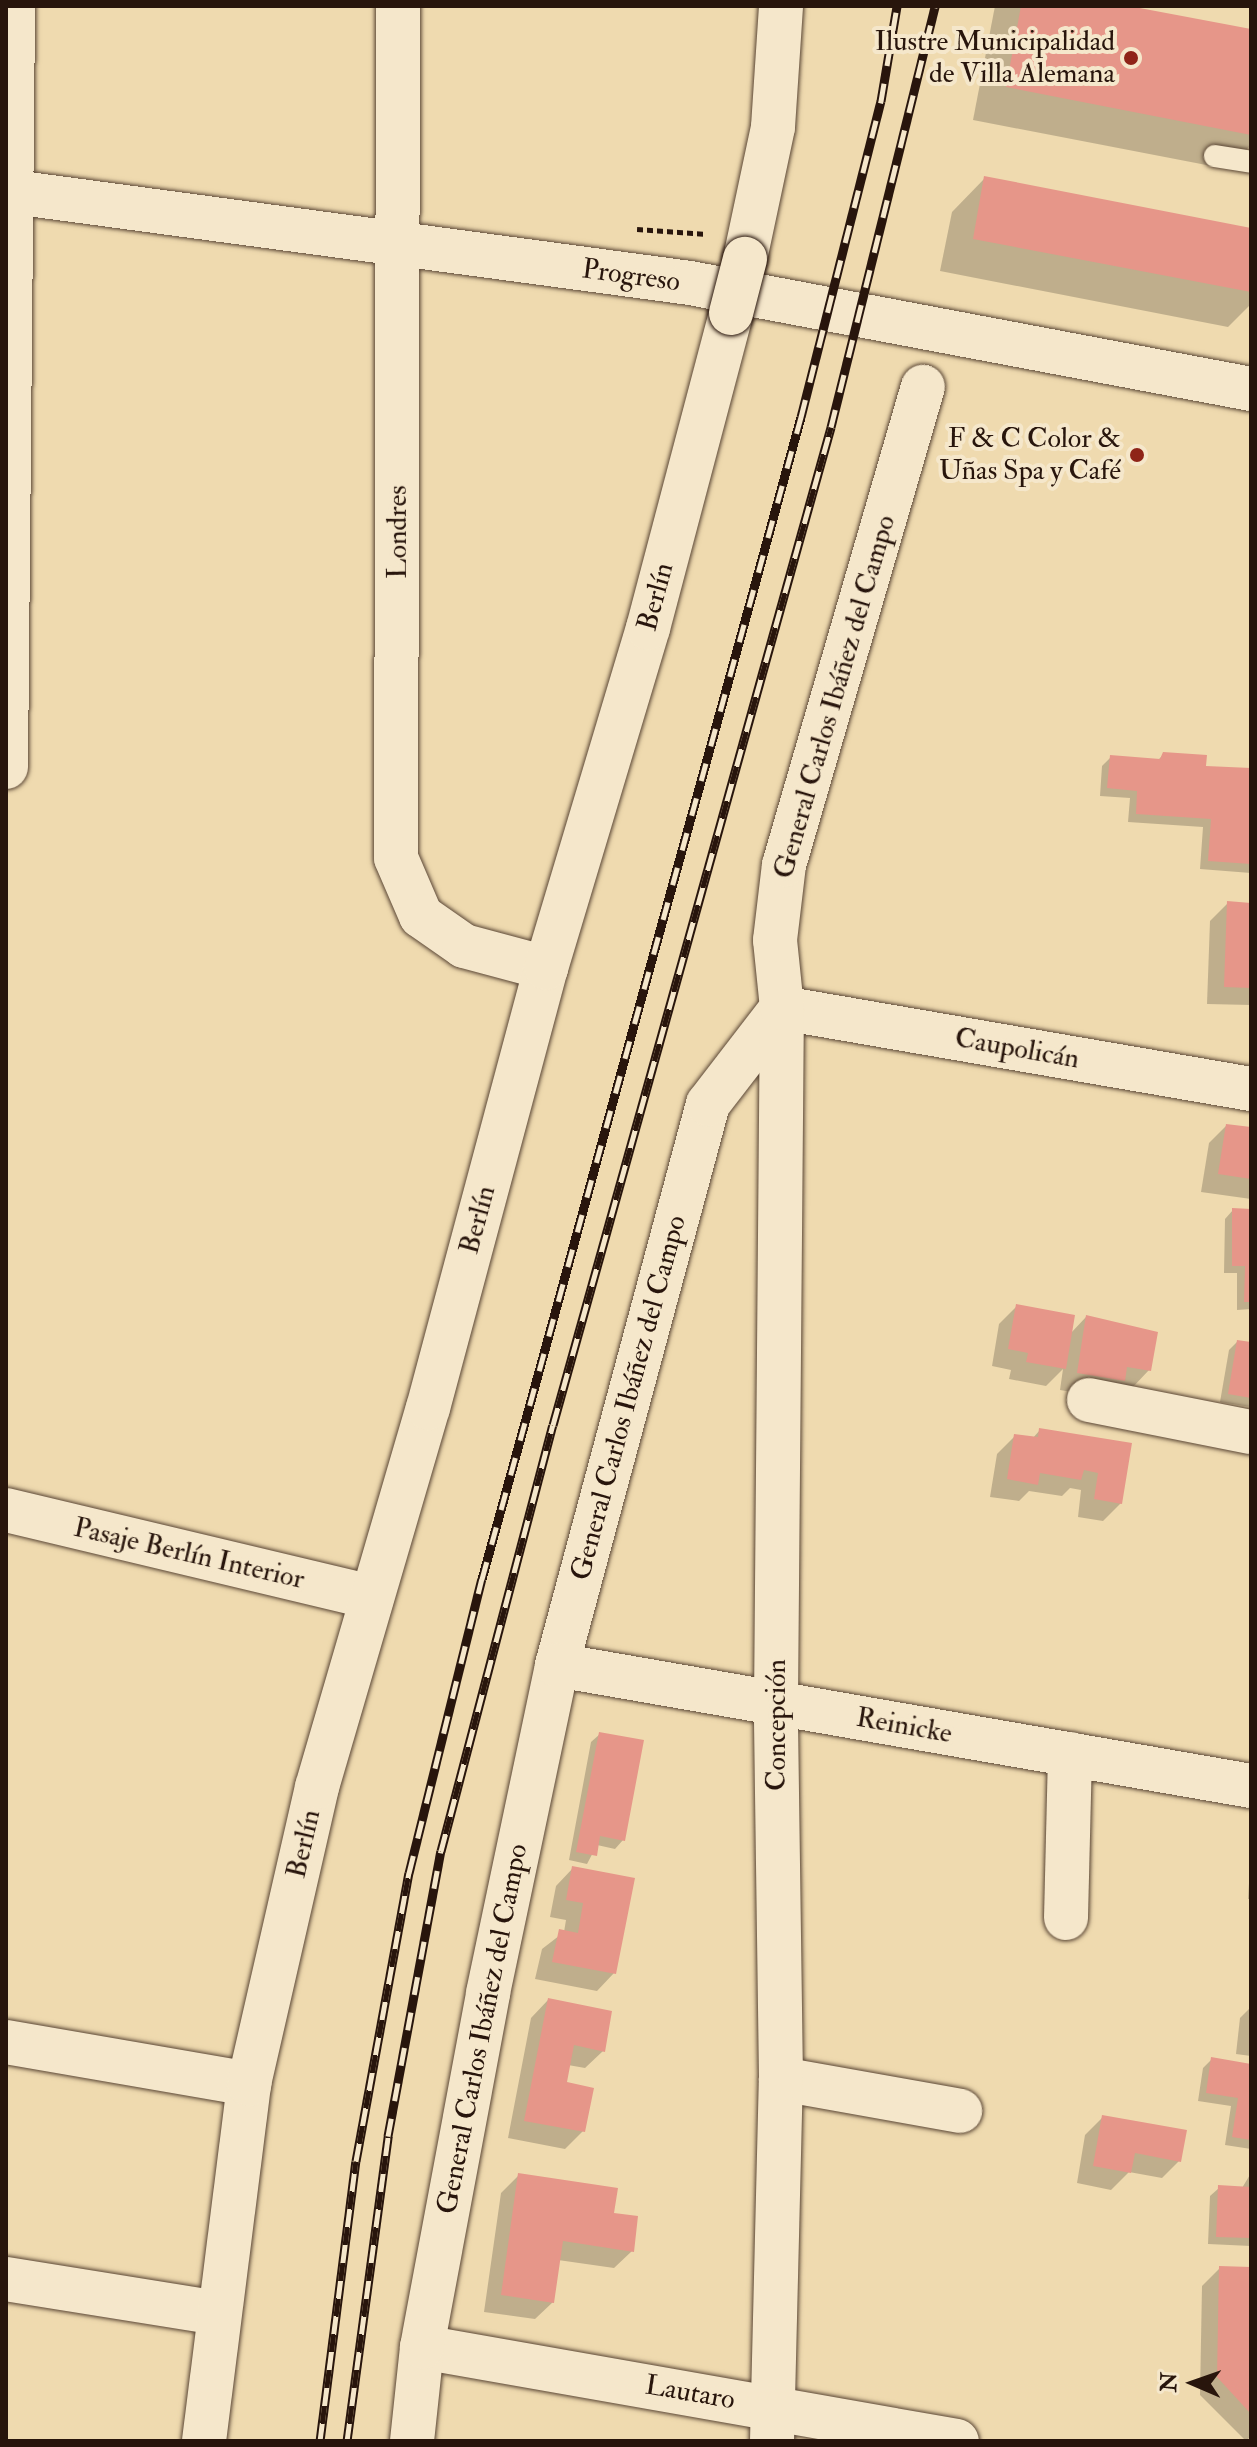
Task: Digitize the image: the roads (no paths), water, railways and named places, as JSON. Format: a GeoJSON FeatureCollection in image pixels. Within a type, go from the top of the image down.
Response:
{"type":"FeatureCollection","features":[{"type":"Feature","properties":{"kind":"street"},"geometry":{"type":"LineString","coordinates":[[6,767],[13,6]]}},
{"type":"Feature","properties":{"kind":"street","name":"Londres"},"geometry":{"type":"LineString","coordinates":[[398,6],[396,858],[421,916],[464,946],[546,968]]}},
{"type":"Feature","properties":{"kind":"street","name":"Berlín"},"geometry":{"type":"LineString","coordinates":[[204,2441],[249,2084],[317,1787],[546,968],[648,628],[731,313],[773,127],[781,6]]}},
{"type":"Feature","properties":{"kind":"street","name":"Progreso"},"geometry":{"type":"LineString","coordinates":[[10,192],[690,283],[1251,389]]}},
{"type":"Feature","properties":{"kind":"street","name":"General Carlos Ibáñez del Campo"},"geometry":{"type":"LineString","coordinates":[[412,2441],[422,2347],[488,1993],[557,1665],[708,1104],[782,1008],[775,940],[784,865],[923,387]]}},
{"type":"Feature","properties":{"kind":"street","name":"Caupolicán"},"geometry":{"type":"LineString","coordinates":[[782,1008],[1251,1089]]}},
{"type":"Feature","properties":{"kind":"street","name":"Concepción"},"geometry":{"type":"LineString","coordinates":[[772,2424],[781,2079],[776,1703],[782,1008]]}},
{"type":"Feature","properties":{"kind":"street"},"geometry":{"type":"LineString","coordinates":[[1089,1400],[1251,1432]]}},
{"type":"Feature","properties":{"kind":"street","name":"Pasaje Berlín Interior"},"geometry":{"type":"LineString","coordinates":[[6,1510],[372,1597]]}},
{"type":"Feature","properties":{"kind":"street","name":"Reinicke"},"geometry":{"type":"LineString","coordinates":[[557,1665],[1251,1786]]}},
{"type":"Feature","properties":{"kind":"street"},"geometry":{"type":"LineString","coordinates":[[1066,1918],[1070,1754]]}},
{"type":"Feature","properties":{"kind":"street"},"geometry":{"type":"LineString","coordinates":[[6,2042],[249,2084]]}},
{"type":"Feature","properties":{"kind":"street"},"geometry":{"type":"LineString","coordinates":[[781,2079],[960,2111]]}},
{"type":"Feature","properties":{"kind":"street"},"geometry":{"type":"LineString","coordinates":[[6,2279],[218,2313]]}},
{"type":"Feature","properties":{"kind":"street","name":"Lautaro"},"geometry":{"type":"LineString","coordinates":[[422,2347],[772,2424],[957,2441]]}},
{"type":"Feature","properties":{"kind":"lane"},"geometry":{"type":"LineString","coordinates":[[1215,156],[1251,162]]}},
{"type":"Feature","properties":{"kind":"railway"},"geometry":{"type":"LineString","coordinates":[[320,2441],[356,2161],[409,1873],[482,1579],[801,417],[881,101],[897,6]]}},
{"type":"Feature","properties":{"kind":"railway"},"geometry":{"type":"LineString","coordinates":[[347,2441],[388,2136],[441,1851],[553,1425],[831,427],[935,6]]}},
{"type":"Feature","properties":{"kind":"place","name":"Ilustre Municipalidad de Villa Alemana"},"geometry":{"type":"Point","coordinates":[1131,58]}},
{"type":"Feature","properties":{"kind":"place","name":"F & C Color & Uñas Spa y Café"},"geometry":{"type":"Point","coordinates":[1137,455]}}]}
